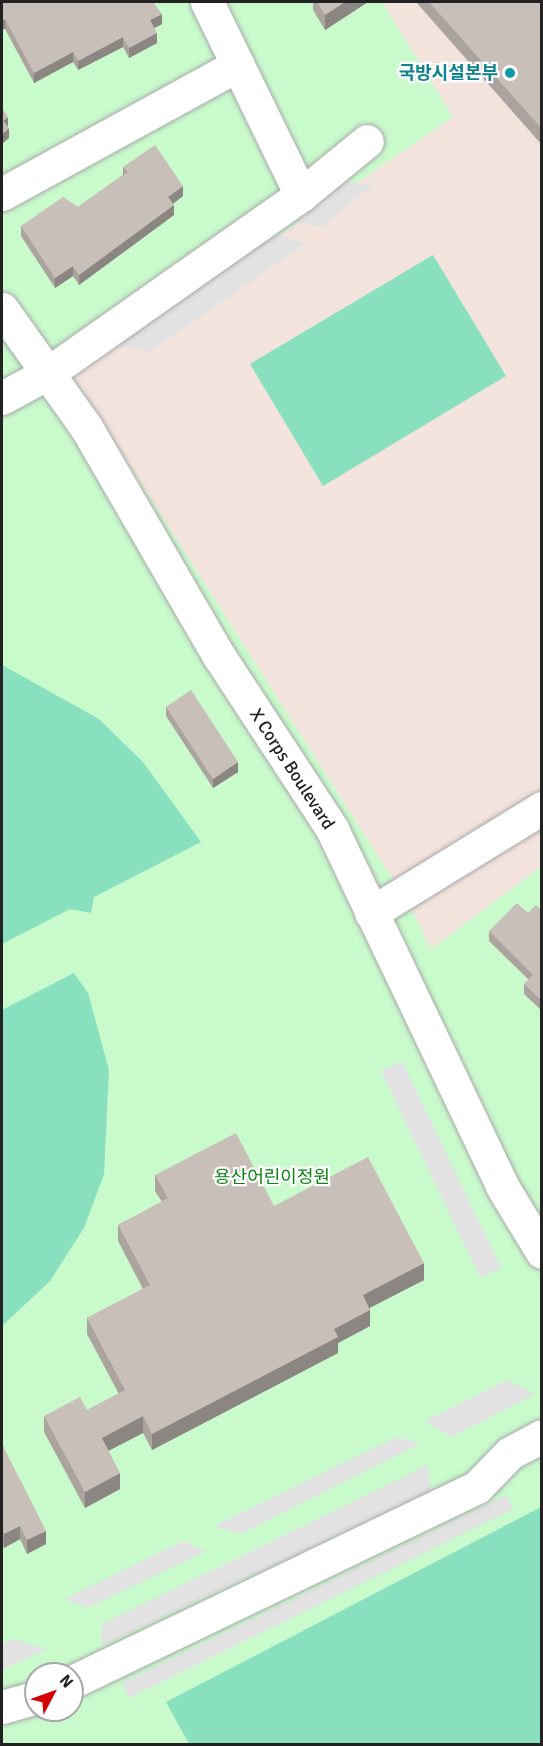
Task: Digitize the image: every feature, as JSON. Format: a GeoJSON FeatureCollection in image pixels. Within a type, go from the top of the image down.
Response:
{"type":"FeatureCollection","features":[{"type":"Feature","properties":{"kind":"lane"},"geometry":{"type":"LineString","coordinates":[[207,2],[301,195]]}},
{"type":"Feature","properties":{"kind":"lane"},"geometry":{"type":"LineString","coordinates":[[2,194],[238,65]]}},
{"type":"Feature","properties":{"kind":"lane"},"geometry":{"type":"LineString","coordinates":[[2,398],[48,373],[301,195],[367,141]]}},
{"type":"Feature","properties":{"kind":"lane","name":"X Corps Boulevard"},"geometry":{"type":"LineString","coordinates":[[2,309],[86,427],[219,656],[332,829],[502,1186],[542,1252]]}},
{"type":"Feature","properties":{"kind":"lane"},"geometry":{"type":"LineString","coordinates":[[371,913],[542,807]]}},
{"type":"Feature","properties":{"kind":"lane"},"geometry":{"type":"LineString","coordinates":[[84,1676],[477,1487],[510,1453],[542,1437]]}},
{"type":"Feature","properties":{"kind":"lane"},"geometry":{"type":"LineString","coordinates":[[2,1707],[24,1701]]}},
{"type":"Feature","properties":{"kind":"shaded area"},"geometry":{"type":"Polygon","coordinates":[[[382,2],[541,2],[541,867],[431,949],[412,910],[72,376],[453,117],[382,2]]]}},
{"type":"Feature","properties":{"kind":"shaded area"},"geometry":{"type":"Polygon","coordinates":[[[333,179],[373,185],[322,227],[285,219],[333,179]]]}},
{"type":"Feature","properties":{"kind":"shaded area"},"geometry":{"type":"Polygon","coordinates":[[[268,233],[307,243],[149,352],[107,343],[268,233]]]}},
{"type":"Feature","properties":{"kind":"shaded area"},"geometry":{"type":"Polygon","coordinates":[[[402,1061],[501,1268],[480,1277],[381,1071],[402,1061]]]}},
{"type":"Feature","properties":{"kind":"shaded area"},"geometry":{"type":"Polygon","coordinates":[[[507,1380],[535,1394],[451,1437],[425,1421],[507,1380]]]}},
{"type":"Feature","properties":{"kind":"shaded area"},"geometry":{"type":"Polygon","coordinates":[[[397,1437],[421,1443],[241,1534],[214,1526],[397,1437]]]}},
{"type":"Feature","properties":{"kind":"shaded area"},"geometry":{"type":"Polygon","coordinates":[[[428,1465],[431,1491],[101,1646],[102,1624],[428,1465]]]}},
{"type":"Feature","properties":{"kind":"shaded area"},"geometry":{"type":"Polygon","coordinates":[[[506,1495],[513,1509],[129,1698],[122,1683],[506,1495]]]}},
{"type":"Feature","properties":{"kind":"shaded area"},"geometry":{"type":"Polygon","coordinates":[[[183,1541],[206,1551],[87,1608],[65,1599],[183,1541]]]}},
{"type":"Feature","properties":{"kind":"shaded area"},"geometry":{"type":"Polygon","coordinates":[[[13,1639],[47,1649],[2,1670],[2,1645],[13,1639]]]}},
{"type":"Feature","properties":{"kind":"green space","name":"용산어린이정원"},"geometry":{"type":"Polygon","coordinates":[[[2,2],[382,2],[453,117],[73,376],[412,910],[431,949],[541,867],[541,1744],[2,1744],[2,2]]]}},
{"type":"Feature","properties":{"kind":"green space"},"geometry":{"type":"Polygon","coordinates":[[[433,255],[506,376],[323,486],[250,364],[433,255]]]}},
{"type":"Feature","properties":{"kind":"green space"},"geometry":{"type":"Polygon","coordinates":[[[2,665],[99,719],[143,762],[201,842],[94,897],[91,913],[70,909],[2,944],[2,665]]]}},
{"type":"Feature","properties":{"kind":"green space"},"geometry":{"type":"Polygon","coordinates":[[[74,973],[88,993],[109,1070],[104,1174],[84,1228],[50,1281],[2,1326],[2,1010],[74,973]]]}},
{"type":"Feature","properties":{"kind":"green space"},"geometry":{"type":"Polygon","coordinates":[[[541,1507],[541,1744],[189,1744],[166,1702],[541,1507]]]}},
{"type":"Feature","properties":{"kind":"building"},"geometry":{"type":"Polygon","coordinates":[[[2,2],[153,2],[162,14],[150,20],[157,33],[129,48],[123,37],[78,61],[73,52],[34,73],[5,19],[2,21],[2,2]]]}},
{"type":"Feature","properties":{"kind":"building"},"geometry":{"type":"Polygon","coordinates":[[[317,2],[345,2],[325,15],[317,2]]]}},
{"type":"Feature","properties":{"kind":"building","name":"국방시설본부"},"geometry":{"type":"Polygon","coordinates":[[[429,2],[542,2],[542,129],[429,2]]]}},
{"type":"Feature","properties":{"kind":"building"},"geometry":{"type":"Polygon","coordinates":[[[2,108],[8,117],[3,121],[9,128],[2,134],[2,108]]]}},
{"type":"Feature","properties":{"kind":"building"},"geometry":{"type":"Polygon","coordinates":[[[155,145],[183,186],[168,197],[174,205],[79,275],[73,266],[55,278],[21,226],[63,197],[78,207],[128,172],[123,167],[155,145]]]}},
{"type":"Feature","properties":{"kind":"building"},"geometry":{"type":"Polygon","coordinates":[[[191,690],[238,762],[213,779],[166,707],[191,690]]]}},
{"type":"Feature","properties":{"kind":"building"},"geometry":{"type":"Polygon","coordinates":[[[517,903],[528,913],[536,905],[542,911],[542,1001],[524,984],[533,975],[489,931],[517,903]]]}},
{"type":"Feature","properties":{"kind":"building"},"geometry":{"type":"Polygon","coordinates":[[[236,1133],[274,1206],[368,1157],[424,1263],[363,1295],[370,1310],[334,1329],[338,1337],[152,1434],[143,1416],[102,1438],[120,1473],[85,1492],[44,1416],[80,1397],[87,1410],[125,1390],[87,1318],[150,1285],[118,1225],[168,1198],[155,1175],[236,1133]]]}},
{"type":"Feature","properties":{"kind":"building"},"geometry":{"type":"Polygon","coordinates":[[[2,1444],[46,1531],[27,1540],[20,1526],[4,1534],[2,1529],[2,1444]]]}},
{"type":"Feature","properties":{"kind":"place","name":"국방시설본부"},"geometry":{"type":"Point","coordinates":[510,73]}}]}
